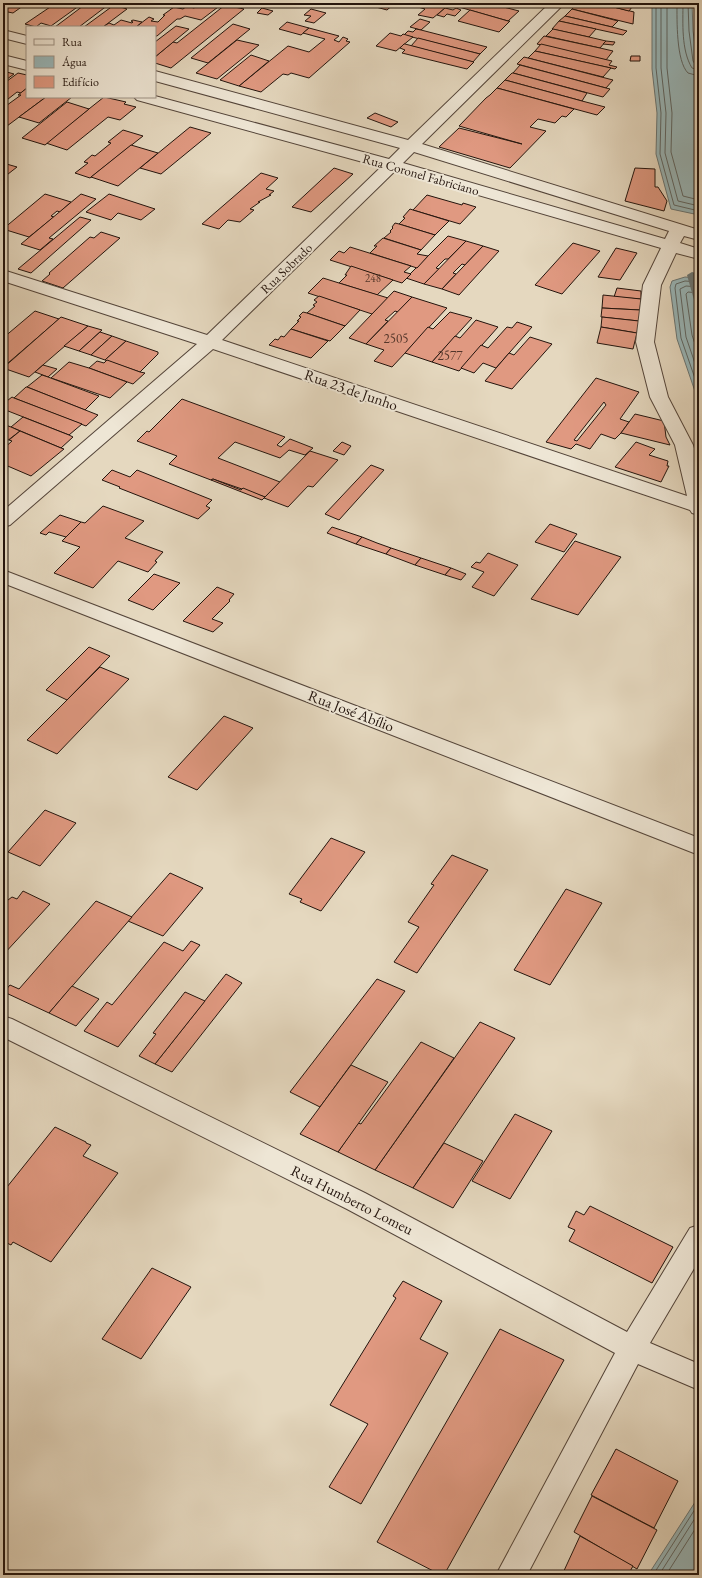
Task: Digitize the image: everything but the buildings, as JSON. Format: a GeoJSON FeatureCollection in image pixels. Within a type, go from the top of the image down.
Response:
{"type":"FeatureCollection","features":[{"type":"Feature","properties":{"kind":"street","name":"Rua Sobrado"},"geometry":{"type":"LineString","coordinates":[[3,521],[210,342],[393,165],[556,3]]}},
{"type":"Feature","properties":{"kind":"street"},"geometry":{"type":"LineString","coordinates":[[3,34],[26,40]]}},
{"type":"Feature","properties":{"kind":"street"},"geometry":{"type":"LineString","coordinates":[[3,59],[26,66]]}},
{"type":"Feature","properties":{"kind":"street","name":"Rua Coronel Fabriciano"},"geometry":{"type":"LineString","coordinates":[[156,76],[412,146],[699,235]]}},
{"type":"Feature","properties":{"kind":"street","name":"Rua Coronel Fabriciano"},"geometry":{"type":"LineString","coordinates":[[146,98],[393,165],[699,254]]}},
{"type":"Feature","properties":{"kind":"street"},"geometry":{"type":"LineString","coordinates":[[678,229],[652,286],[645,342],[659,397],[684,445],[694,477],[698,507]]}},
{"type":"Feature","properties":{"kind":"street","name":"Rua 23 de Junho"},"geometry":{"type":"LineString","coordinates":[[3,275],[210,342],[698,507]]}},
{"type":"Feature","properties":{"kind":"street","name":"Rua José Abílio"},"geometry":{"type":"LineString","coordinates":[[3,576],[699,847]]}},
{"type":"Feature","properties":{"kind":"street","name":"Rua Humberto Lomeu"},"geometry":{"type":"LineString","coordinates":[[3,1026],[356,1202],[632,1348],[699,1377]]}},
{"type":"Feature","properties":{"kind":"street"},"geometry":{"type":"LineString","coordinates":[[511,1575],[632,1348],[699,1236]]}},
{"type":"Feature","properties":{"kind":"water"},"geometry":{"type":"Polygon","coordinates":[[[652,3],[692,3],[693,31],[699,74],[699,215],[671,209],[656,154],[657,113],[652,69],[652,3]]]}},
{"type":"Feature","properties":{"kind":"water"},"geometry":{"type":"Polygon","coordinates":[[[685,277],[699,278],[699,403],[677,339],[670,287],[672,281],[685,277]]]}},
{"type":"Feature","properties":{"kind":"water"},"geometry":{"type":"Polygon","coordinates":[[[699,1496],[699,1575],[648,1575],[699,1496]]]}},
{"type":"Feature","properties":{"kind":"waterway"},"geometry":{"type":"LineString","coordinates":[[692,275],[699,300]]}}]}
